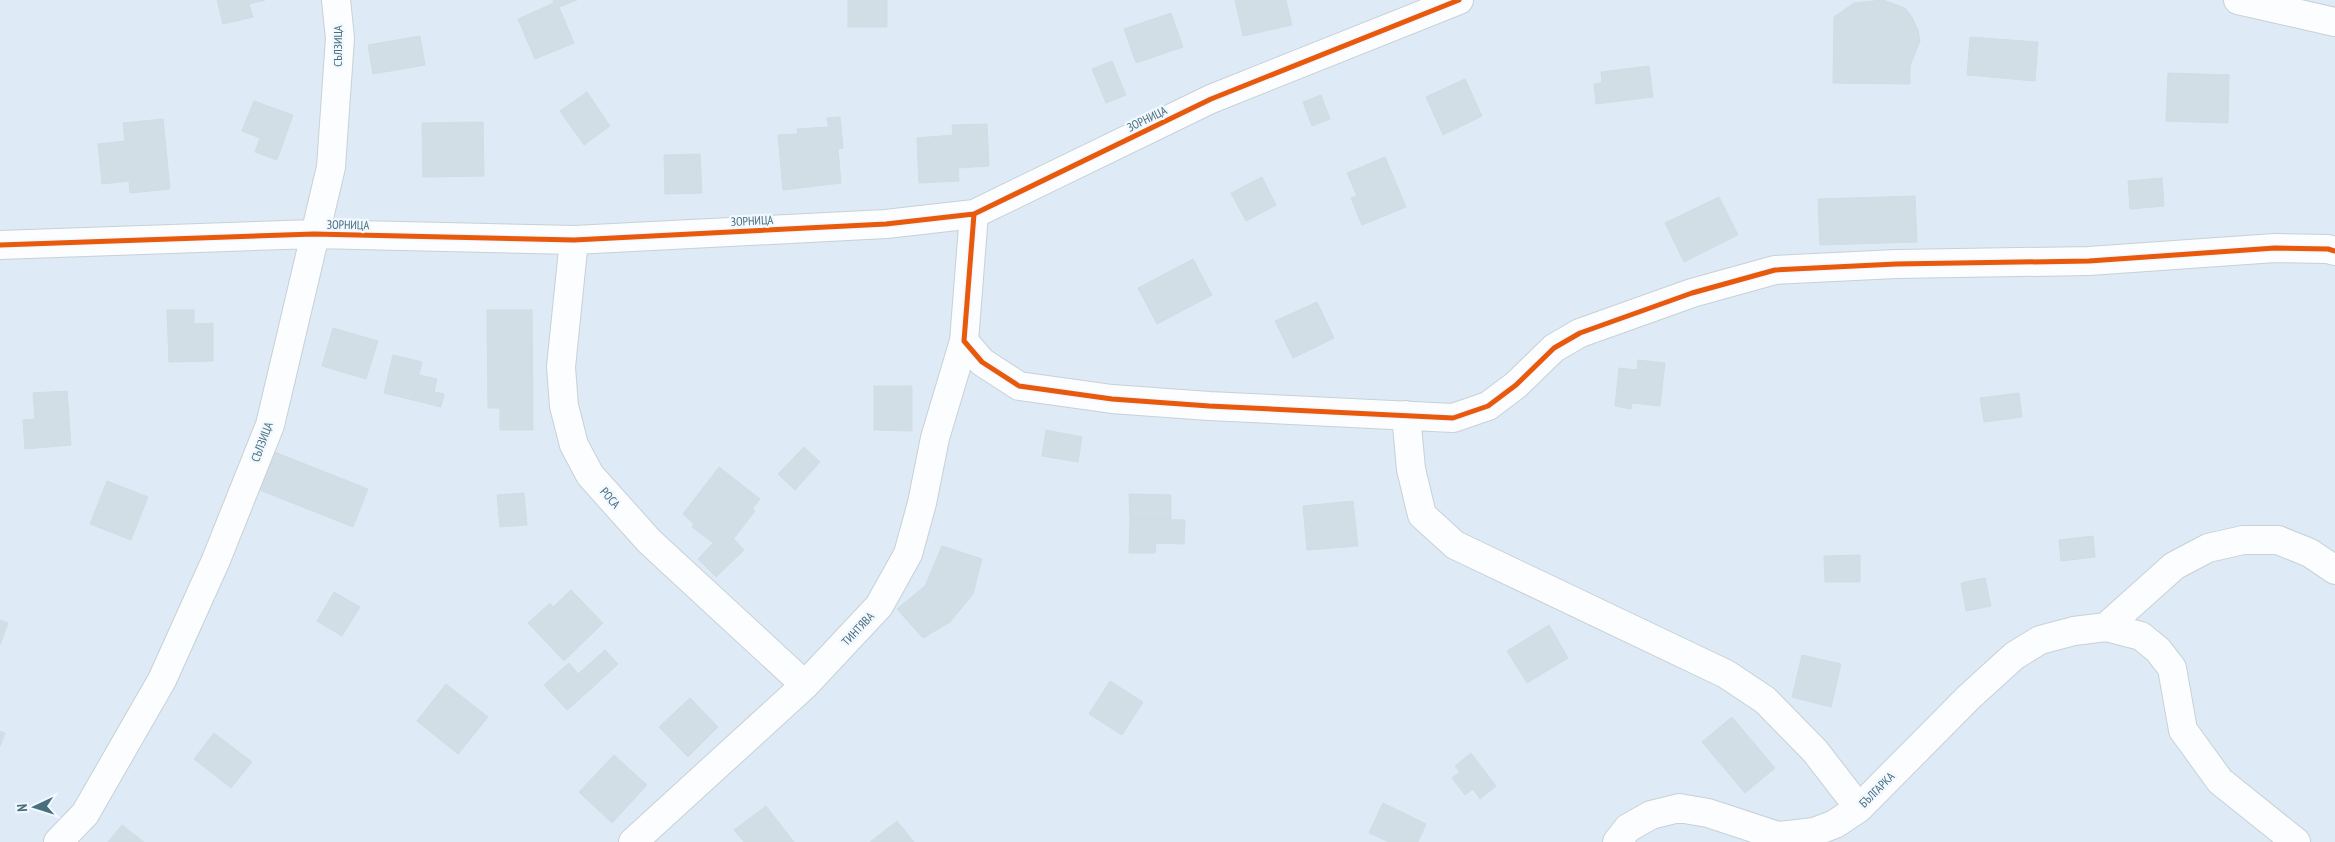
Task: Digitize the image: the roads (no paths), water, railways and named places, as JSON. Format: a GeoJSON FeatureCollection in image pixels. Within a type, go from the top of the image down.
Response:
{"type":"FeatureCollection","features":[{"type":"Feature","properties":{"kind":"street","name":"СЪЛЗИЦА"},"geometry":{"type":"LineString","coordinates":[[58,842],[85,814],[162,680],[216,560],[270,425],[330,167],[340,38],[336,0]]}},
{"type":"Feature","properties":{"kind":"street","name":"ЗОРНИЦА"},"geometry":{"type":"LineString","coordinates":[[0,245],[314,234],[574,240],[886,224],[974,214],[1211,99],[1459,0]]}},
{"type":"Feature","properties":{"kind":"street"},"geometry":{"type":"LineString","coordinates":[[2238,0],[2335,22]]}},
{"type":"Feature","properties":{"kind":"street","name":"ТИНТЯВА"},"geometry":{"type":"LineString","coordinates":[[633,842],[805,686],[879,606],[908,554],[922,503],[935,438],[964,341],[974,214]]}},
{"type":"Feature","properties":{"kind":"street","name":"РОСА"},"geometry":{"type":"LineString","coordinates":[[574,240],[561,367],[564,406],[574,445],[590,475],[648,541],[805,686]]}},
{"type":"Feature","properties":{"kind":"street"},"geometry":{"type":"LineString","coordinates":[[964,341],[982,362],[1019,386],[1132,400],[1453,418],[1488,406],[1516,385],[1554,348],[1580,332],[1692,293],[1775,270],[1896,264],[2089,261],[2275,248],[2328,249],[2335,251]]}},
{"type":"Feature","properties":{"kind":"street"},"geometry":{"type":"LineString","coordinates":[[1406,415],[1411,469],[1422,515],[1455,545],[1726,674],[1765,700],[1815,751],[1859,808]]}},
{"type":"Feature","properties":{"kind":"street"},"geometry":{"type":"LineString","coordinates":[[2106,627],[2174,566],[2208,548],[2243,540],[2278,540],[2310,553],[2335,570]]}},
{"type":"Feature","properties":{"kind":"street","name":"БЪЛГАРКА"},"geometry":{"type":"LineString","coordinates":[[1617,842],[1628,828],[1651,815],[1679,808],[1708,813],[1778,836],[1814,832],[1835,824],[1859,808],[1968,698],[2014,656],[2040,640],[2074,630],[2106,627],[2141,636],[2158,650],[2172,668],[2183,730],[2220,781],[2296,842]]}}]}
